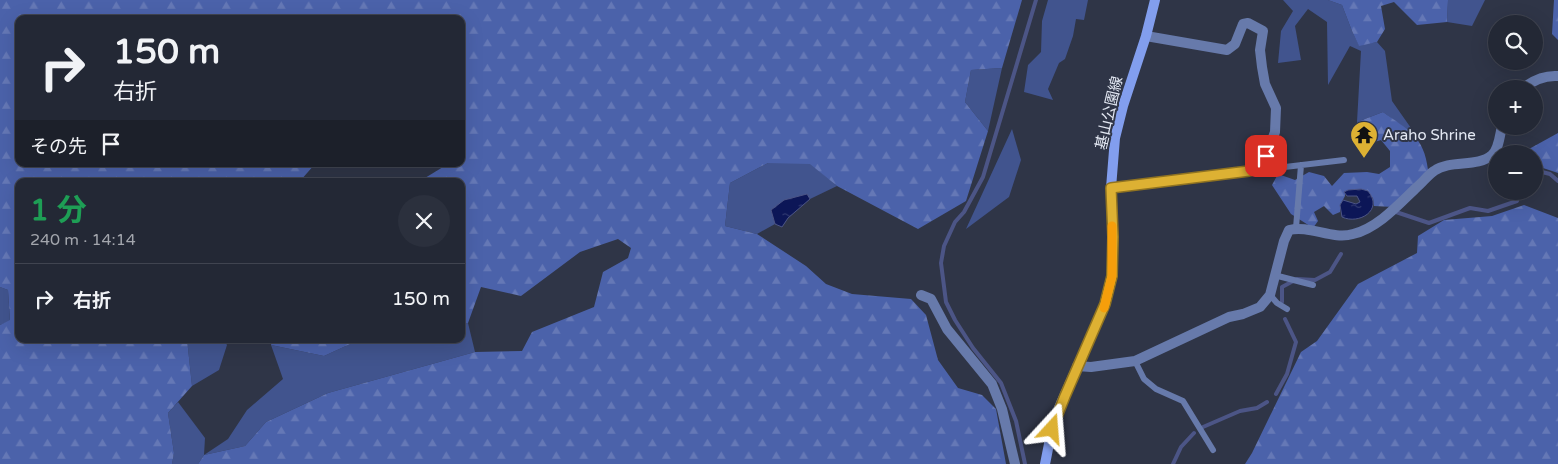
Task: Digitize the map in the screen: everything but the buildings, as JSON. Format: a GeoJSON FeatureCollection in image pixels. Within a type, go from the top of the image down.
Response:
{"type":"FeatureCollection","features":[{"type":"Feature","properties":{"kind":"main road","name":"基山公園線"},"geometry":{"type":"LineString","coordinates":[[1045,464],[1058,410],[1105,304],[1112,276],[1111,188],[1115,138],[1155,0]]}},
{"type":"Feature","properties":{"kind":"street"},"geometry":{"type":"LineString","coordinates":[[1111,188],[1249,171],[1266,156],[1275,132],[1276,108],[1265,84],[1262,67],[1260,50],[1263,31],[1248,23],[1244,24],[1235,44],[1227,50],[1146,36]]}},
{"type":"Feature","properties":{"kind":"street"},"geometry":{"type":"LineString","coordinates":[[1535,80],[1549,76],[1558,76]]}},
{"type":"Feature","properties":{"kind":"street"},"geometry":{"type":"LineString","coordinates":[[1077,366],[1090,367],[1135,361],[1229,317],[1260,307],[1270,295],[1274,275],[1289,230],[1296,228],[1339,236],[1364,231],[1391,211],[1434,171],[1444,166],[1486,159],[1495,153],[1500,135]]}},
{"type":"Feature","properties":{"kind":"street"},"geometry":{"type":"LineString","coordinates":[[921,294],[931,299],[947,329],[992,384],[1002,409],[1015,464]]}},
{"type":"Feature","properties":{"kind":"street"},"geometry":{"type":"LineString","coordinates":[[1039,464],[1047,452]]}},
{"type":"Feature","properties":{"kind":"lane"},"geometry":{"type":"LineString","coordinates":[[1249,171],[1344,160]]}},
{"type":"Feature","properties":{"kind":"lane"},"geometry":{"type":"LineString","coordinates":[[1296,228],[1300,165]]}},
{"type":"Feature","properties":{"kind":"lane"},"geometry":{"type":"LineString","coordinates":[[1274,275],[1312,285]]}},
{"type":"Feature","properties":{"kind":"lane"},"geometry":{"type":"LineString","coordinates":[[1270,295],[1277,303],[1287,309]]}},
{"type":"Feature","properties":{"kind":"lane"},"geometry":{"type":"LineString","coordinates":[[1135,361],[1144,379],[1156,389],[1183,401],[1213,450]]}},
{"type":"Feature","properties":{"kind":"shaded area"},"geometry":{"type":"Polygon","coordinates":[[[1048,0],[1088,0],[1084,20],[1076,19],[1073,36],[1065,59],[1059,63],[1048,89],[1053,100],[1024,92],[1028,65],[1041,52],[1042,21],[1048,0]]]}},
{"type":"Feature","properties":{"kind":"shaded area"},"geometry":{"type":"Polygon","coordinates":[[[1283,0],[1328,0],[1342,5],[1359,45],[1377,42],[1385,51],[1392,101],[1418,138],[1383,112],[1357,122],[1361,51],[1350,46],[1328,85],[1327,22],[1308,9],[1295,26],[1301,60],[1278,63],[1281,31],[1293,11],[1283,0]]]}},
{"type":"Feature","properties":{"kind":"shaded area"},"geometry":{"type":"Polygon","coordinates":[[[1448,0],[1485,0],[1472,26],[1447,22],[1448,0]]]}},
{"type":"Feature","properties":{"kind":"shaded area"},"geometry":{"type":"Polygon","coordinates":[[[1002,68],[988,131],[965,102],[971,70],[1002,68]]]}},
{"type":"Feature","properties":{"kind":"shaded area"},"geometry":{"type":"Polygon","coordinates":[[[1012,129],[1021,160],[1009,197],[966,229],[1012,129]]]}},
{"type":"Feature","properties":{"kind":"shaded area"},"geometry":{"type":"Polygon","coordinates":[[[768,163],[810,163],[837,186],[810,199],[807,194],[771,210],[775,224],[757,234],[725,226],[730,183],[768,163]]]}},
{"type":"Feature","properties":{"kind":"shaded area"},"geometry":{"type":"Polygon","coordinates":[[[0,287],[8,290],[10,321],[0,325],[0,287]]]}},
{"type":"Feature","properties":{"kind":"shaded area"},"geometry":{"type":"Polygon","coordinates":[[[468,323],[475,352],[328,393],[266,422],[245,446],[204,455],[228,439],[247,410],[283,379],[271,345],[324,356],[352,343],[465,343],[465,324],[468,323]]]}},
{"type":"Feature","properties":{"kind":"shaded area"},"geometry":{"type":"Polygon","coordinates":[[[187,343],[226,343],[227,345],[219,370],[192,386],[187,343]]]}},
{"type":"Feature","properties":{"kind":"shaded area"},"geometry":{"type":"Polygon","coordinates":[[[178,402],[205,438],[204,455],[198,464],[172,464],[174,453],[168,413],[178,402]]]}},
{"type":"Feature","properties":{"kind":"green space"},"geometry":{"type":"Polygon","coordinates":[[[0,0],[1022,0],[1002,68],[971,70],[965,102],[988,131],[966,201],[918,229],[837,186],[810,164],[768,163],[730,183],[725,226],[757,234],[806,266],[826,284],[852,294],[911,299],[926,315],[938,360],[958,388],[982,395],[996,409],[1006,464],[198,464],[204,455],[245,446],[266,422],[328,393],[475,352],[522,351],[532,332],[594,307],[603,272],[628,258],[631,248],[618,239],[580,252],[521,296],[481,287],[468,323],[465,324],[465,178],[425,178],[443,167],[465,167],[465,15],[15,15],[15,167],[312,167],[303,178],[15,178],[15,343],[187,343],[192,386],[168,413],[174,453],[172,464],[0,464],[0,325],[10,320],[8,290],[0,287],[0,0]]]}},
{"type":"Feature","properties":{"kind":"green space"},"geometry":{"type":"Polygon","coordinates":[[[1328,0],[1448,0],[1447,22],[1417,25],[1394,2],[1381,6],[1385,29],[1377,42],[1359,46],[1342,5],[1328,0]]]}},
{"type":"Feature","properties":{"kind":"green space"},"geometry":{"type":"Polygon","coordinates":[[[1554,0],[1558,0],[1558,40],[1552,34],[1554,0]]]}},
{"type":"Feature","properties":{"kind":"green space"},"geometry":{"type":"Polygon","coordinates":[[[1383,112],[1407,129],[1419,141],[1426,158],[1428,170],[1393,207],[1374,206],[1373,198],[1361,189],[1345,192],[1340,205],[1340,212],[1333,215],[1324,206],[1314,212],[1318,221],[1313,228],[1291,214],[1272,185],[1278,174],[1295,180],[1309,172],[1324,176],[1332,186],[1344,173],[1367,172],[1379,174],[1390,167],[1390,151],[1381,140],[1365,145],[1359,138],[1357,122],[1383,112]]]}},
{"type":"Feature","properties":{"kind":"green space"},"geometry":{"type":"Polygon","coordinates":[[[1558,133],[1558,173],[1543,168],[1543,145],[1536,145],[1558,133]]]}},
{"type":"Feature","properties":{"kind":"green space"},"geometry":{"type":"Polygon","coordinates":[[[1524,205],[1558,218],[1558,464],[1245,464],[1301,352],[1317,341],[1358,284],[1417,253],[1418,236],[1444,220],[1492,216],[1524,205]]]}},
{"type":"Feature","properties":{"kind":"green space"},"geometry":{"type":"Polygon","coordinates":[[[272,343],[352,343],[324,356],[271,345],[272,343]]]}},
{"type":"Feature","properties":{"kind":"water"},"geometry":{"type":"Polygon","coordinates":[[[1361,189],[1368,191],[1372,198],[1371,210],[1362,217],[1355,219],[1342,217],[1340,205],[1343,200],[1356,204],[1360,202],[1357,196],[1347,196],[1344,192],[1361,189]]]}},
{"type":"Feature","properties":{"kind":"water"},"geometry":{"type":"Polygon","coordinates":[[[807,194],[810,199],[788,218],[782,227],[775,224],[771,210],[784,200],[807,194]]]}},
{"type":"Feature","properties":{"kind":"waterway"},"geometry":{"type":"LineString","coordinates":[[1025,464],[1016,421],[1001,383],[973,348],[946,302],[941,263],[944,246],[955,222],[964,212],[983,177],[1036,0]]}},
{"type":"Feature","properties":{"kind":"waterway"},"geometry":{"type":"LineString","coordinates":[[1543,172],[1550,174],[1558,181]]}},
{"type":"Feature","properties":{"kind":"waterway"},"geometry":{"type":"LineString","coordinates":[[1396,212],[1429,223],[1470,208],[1488,211],[1517,200]]}},
{"type":"Feature","properties":{"kind":"waterway"},"geometry":{"type":"LineString","coordinates":[[1282,302],[1282,287],[1297,279],[1315,280],[1330,272],[1341,254]]}},
{"type":"Feature","properties":{"kind":"waterway"},"geometry":{"type":"LineString","coordinates":[[1276,394],[1287,374],[1296,342],[1285,319]]}},
{"type":"Feature","properties":{"kind":"waterway"},"geometry":{"type":"LineString","coordinates":[[1203,427],[1240,411],[1257,408],[1267,402]]}},
{"type":"Feature","properties":{"kind":"waterway"},"geometry":{"type":"LineString","coordinates":[[1173,464],[1181,447],[1194,433]]}},
{"type":"Feature","properties":{"kind":"slow traffic"},"geometry":{"type":"LineString","coordinates":[[1104,308],[1112,276],[1112,226]]}},
{"type":"Feature","properties":{"kind":"place","name":"Araho Shrine"},"geometry":{"type":"Point","coordinates":[1364,159]}},
{"type":"Feature","properties":{"kind":"route"},"geometry":{"type":"LineString","coordinates":[[1052,429],[1058,410],[1105,304],[1112,276],[1111,188],[1249,171],[1266,156]]}}]}
